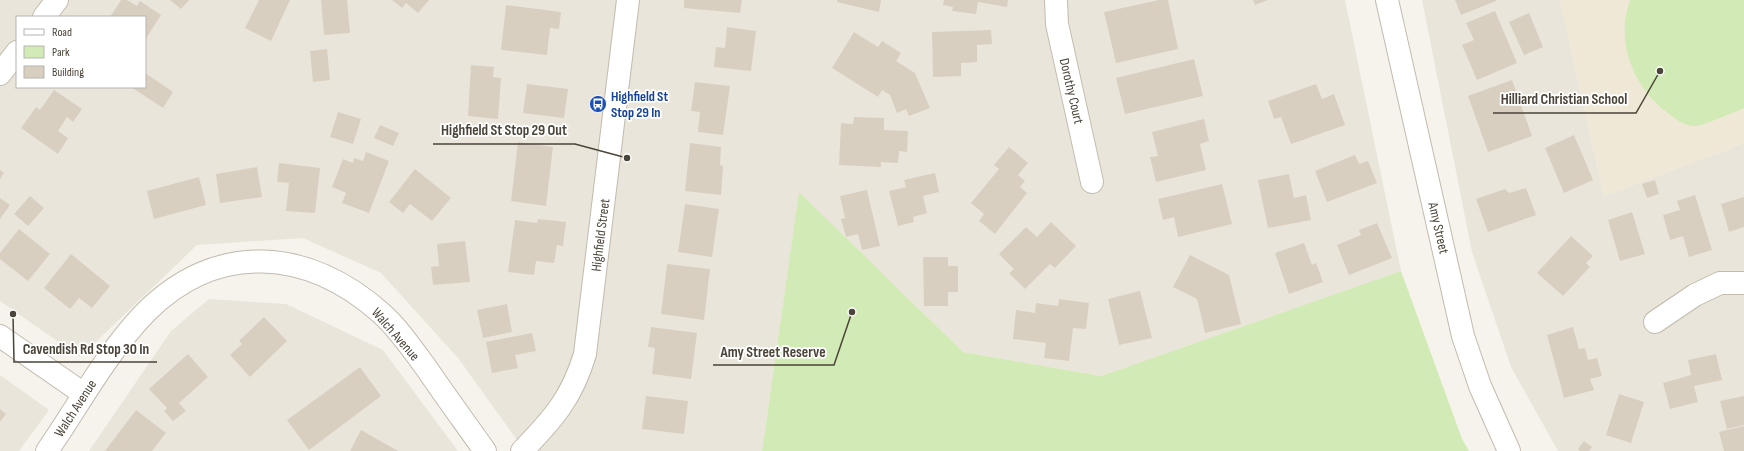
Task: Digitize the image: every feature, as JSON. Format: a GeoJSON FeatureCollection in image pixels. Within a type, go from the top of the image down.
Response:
{"type":"FeatureCollection","features":[{"type":"Feature","properties":{"kind":"street"},"geometry":{"type":"LineString","coordinates":[[45,16],[58,0]]}},
{"type":"Feature","properties":{"kind":"street","name":"Highfield Street"},"geometry":{"type":"LineString","coordinates":[[522,451],[557,414],[574,386],[580,373],[585,354],[628,0]]}},
{"type":"Feature","properties":{"kind":"street","name":"Dorothy Court"},"geometry":{"type":"LineString","coordinates":[[1056,0],[1058,29],[1092,182]]}},
{"type":"Feature","properties":{"kind":"street","name":"Amy Street"},"geometry":{"type":"LineString","coordinates":[[1387,0],[1463,336],[1480,386],[1509,451]]}},
{"type":"Feature","properties":{"kind":"street"},"geometry":{"type":"LineString","coordinates":[[0,74],[16,53]]}},
{"type":"Feature","properties":{"kind":"street","name":"Walch Avenue"},"geometry":{"type":"LineString","coordinates":[[47,451],[84,394],[127,335],[146,313],[165,295],[188,280],[208,270],[229,264],[251,262],[273,262],[308,270],[329,278],[365,300],[381,313],[408,343],[486,451]]}},
{"type":"Feature","properties":{"kind":"street"},"geometry":{"type":"LineString","coordinates":[[1655,322],[1695,295],[1720,283],[1744,283]]}},
{"type":"Feature","properties":{"kind":"street"},"geometry":{"type":"LineString","coordinates":[[0,336],[84,394]]}},
{"type":"Feature","properties":{"kind":"shaded area"},"geometry":{"type":"Polygon","coordinates":[[[0,0],[1345,0],[1401,271],[1101,376],[963,352],[799,193],[762,451],[525,451],[458,358],[381,273],[303,238],[197,245],[80,357],[0,301],[0,0]]]}},
{"type":"Feature","properties":{"kind":"shaded area"},"geometry":{"type":"Polygon","coordinates":[[[1422,0],[1560,0],[1604,196],[1744,143],[1744,451],[1558,451],[1511,367],[1472,252],[1422,0]]]}},
{"type":"Feature","properties":{"kind":"shaded area"},"geometry":{"type":"Polygon","coordinates":[[[1560,0],[1744,0],[1744,143],[1604,196],[1560,0]]]}},
{"type":"Feature","properties":{"kind":"shaded area"},"geometry":{"type":"Polygon","coordinates":[[[209,299],[286,304],[383,350],[458,451],[89,451],[171,331],[209,299]]]}},
{"type":"Feature","properties":{"kind":"shaded area"},"geometry":{"type":"Polygon","coordinates":[[[0,375],[49,410],[19,451],[0,451],[0,375]]]}},
{"type":"Feature","properties":{"kind":"green space"},"geometry":{"type":"Polygon","coordinates":[[[1630,0],[1744,0],[1744,108],[1695,126],[1688,125],[1677,120],[1656,103],[1645,91],[1637,77],[1630,62],[1626,47],[1626,16],[1630,0]]]}},
{"type":"Feature","properties":{"kind":"green space"},"geometry":{"type":"Polygon","coordinates":[[[799,192],[963,352],[1101,376],[1401,271],[1462,439],[1469,451],[762,451],[799,192]]]}},
{"type":"Feature","properties":{"kind":"building"},"geometry":{"type":"Polygon","coordinates":[[[121,0],[127,0],[137,6],[140,1],[161,15],[146,38],[146,16],[111,16],[121,0]]]}},
{"type":"Feature","properties":{"kind":"building"},"geometry":{"type":"Polygon","coordinates":[[[170,0],[189,0],[181,9],[170,0]]]}},
{"type":"Feature","properties":{"kind":"building"},"geometry":{"type":"Polygon","coordinates":[[[259,0],[290,0],[271,41],[245,28],[259,0]]]}},
{"type":"Feature","properties":{"kind":"building"},"geometry":{"type":"Polygon","coordinates":[[[321,0],[347,0],[350,33],[324,35],[321,0]]]}},
{"type":"Feature","properties":{"kind":"building"},"geometry":{"type":"Polygon","coordinates":[[[392,0],[429,0],[418,13],[406,3],[402,8],[392,0]]]}},
{"type":"Feature","properties":{"kind":"building"},"geometry":{"type":"Polygon","coordinates":[[[684,0],[742,0],[740,13],[684,8],[684,0]]]}},
{"type":"Feature","properties":{"kind":"building"},"geometry":{"type":"Polygon","coordinates":[[[837,0],[881,0],[879,12],[837,2],[837,0]]]}},
{"type":"Feature","properties":{"kind":"building"},"geometry":{"type":"Polygon","coordinates":[[[944,0],[1008,0],[1007,7],[978,2],[976,14],[952,11],[953,7],[943,5],[944,0]]]}},
{"type":"Feature","properties":{"kind":"building"},"geometry":{"type":"Polygon","coordinates":[[[1159,0],[1168,0],[1178,49],[1116,63],[1104,12],[1159,0]]]}},
{"type":"Feature","properties":{"kind":"building"},"geometry":{"type":"Polygon","coordinates":[[[1253,0],[1268,0],[1255,5],[1253,0]]]}},
{"type":"Feature","properties":{"kind":"building"},"geometry":{"type":"Polygon","coordinates":[[[1455,0],[1496,0],[1496,1],[1461,15],[1455,0]]]}},
{"type":"Feature","properties":{"kind":"building"},"geometry":{"type":"Polygon","coordinates":[[[506,5],[561,12],[559,29],[550,28],[547,55],[501,50],[506,5]]]}},
{"type":"Feature","properties":{"kind":"building"},"geometry":{"type":"Polygon","coordinates":[[[1495,11],[1517,63],[1477,80],[1462,45],[1474,40],[1466,23],[1495,11]]]}},
{"type":"Feature","properties":{"kind":"building"},"geometry":{"type":"Polygon","coordinates":[[[1529,13],[1543,47],[1524,55],[1509,22],[1529,13]]]}},
{"type":"Feature","properties":{"kind":"building"},"geometry":{"type":"Polygon","coordinates":[[[727,27],[756,31],[751,71],[714,67],[716,47],[725,48],[727,27]]]}},
{"type":"Feature","properties":{"kind":"building"},"geometry":{"type":"Polygon","coordinates":[[[991,30],[992,44],[977,45],[977,62],[961,63],[961,76],[933,77],[932,32],[991,30]]]}},
{"type":"Feature","properties":{"kind":"building"},"geometry":{"type":"Polygon","coordinates":[[[854,32],[878,47],[882,41],[901,53],[896,61],[915,73],[930,108],[909,116],[906,109],[897,113],[890,95],[882,90],[878,97],[832,68],[854,32]]]}},
{"type":"Feature","properties":{"kind":"building"},"geometry":{"type":"Polygon","coordinates":[[[327,49],[330,80],[313,82],[310,51],[327,49]]]}},
{"type":"Feature","properties":{"kind":"building"},"geometry":{"type":"Polygon","coordinates":[[[1194,59],[1203,96],[1125,114],[1116,78],[1194,59]]]}},
{"type":"Feature","properties":{"kind":"building"},"geometry":{"type":"Polygon","coordinates":[[[471,65],[494,67],[493,77],[501,78],[498,119],[468,116],[471,65]]]}},
{"type":"Feature","properties":{"kind":"building"},"geometry":{"type":"Polygon","coordinates":[[[146,74],[173,92],[163,108],[133,88],[146,88],[146,74]]]}},
{"type":"Feature","properties":{"kind":"building"},"geometry":{"type":"Polygon","coordinates":[[[1512,80],[1532,136],[1488,152],[1468,96],[1512,80]]]}},
{"type":"Feature","properties":{"kind":"building"},"geometry":{"type":"Polygon","coordinates":[[[695,82],[730,86],[723,135],[698,132],[700,112],[691,111],[695,82]]]}},
{"type":"Feature","properties":{"kind":"building"},"geometry":{"type":"Polygon","coordinates":[[[527,84],[568,89],[564,118],[523,113],[527,84]]]}},
{"type":"Feature","properties":{"kind":"building"},"geometry":{"type":"Polygon","coordinates":[[[1316,84],[1322,99],[1334,94],[1345,125],[1291,144],[1281,117],[1274,119],[1268,101],[1316,84]]]}},
{"type":"Feature","properties":{"kind":"building"},"geometry":{"type":"Polygon","coordinates":[[[54,90],[82,109],[73,122],[67,117],[58,131],[68,138],[58,154],[21,128],[36,107],[40,110],[54,90]]]}},
{"type":"Feature","properties":{"kind":"building"},"geometry":{"type":"Polygon","coordinates":[[[338,112],[361,119],[353,144],[330,137],[338,112]]]}},
{"type":"Feature","properties":{"kind":"building"},"geometry":{"type":"Polygon","coordinates":[[[854,117],[884,118],[884,130],[908,131],[907,152],[899,151],[898,163],[881,162],[881,167],[839,165],[841,123],[853,124],[854,117]]]}},
{"type":"Feature","properties":{"kind":"building"},"geometry":{"type":"Polygon","coordinates":[[[1204,119],[1209,141],[1200,144],[1206,170],[1156,182],[1150,157],[1158,156],[1152,132],[1204,119]]]}},
{"type":"Feature","properties":{"kind":"building"},"geometry":{"type":"Polygon","coordinates":[[[380,125],[399,133],[393,146],[374,138],[380,125]]]}},
{"type":"Feature","properties":{"kind":"building"},"geometry":{"type":"Polygon","coordinates":[[[1574,135],[1593,180],[1564,193],[1545,148],[1574,135]]]}},
{"type":"Feature","properties":{"kind":"building"},"geometry":{"type":"Polygon","coordinates":[[[518,142],[553,147],[546,206],[511,201],[518,142]]]}},
{"type":"Feature","properties":{"kind":"building"},"geometry":{"type":"Polygon","coordinates":[[[690,143],[721,147],[720,165],[723,166],[721,195],[685,191],[690,143]]]}},
{"type":"Feature","properties":{"kind":"building"},"geometry":{"type":"Polygon","coordinates":[[[1009,147],[1028,163],[1018,175],[1025,181],[1020,187],[1027,193],[995,234],[979,221],[984,214],[971,203],[999,169],[994,165],[1009,147]]]}},
{"type":"Feature","properties":{"kind":"building"},"geometry":{"type":"Polygon","coordinates":[[[366,152],[389,161],[369,213],[342,203],[346,193],[332,187],[343,159],[353,163],[354,158],[363,161],[366,152]]]}},
{"type":"Feature","properties":{"kind":"building"},"geometry":{"type":"Polygon","coordinates":[[[1355,155],[1359,164],[1368,161],[1377,183],[1327,202],[1315,171],[1355,155]]]}},
{"type":"Feature","properties":{"kind":"building"},"geometry":{"type":"Polygon","coordinates":[[[279,163],[320,168],[315,213],[286,211],[289,183],[277,182],[279,163]]]}},
{"type":"Feature","properties":{"kind":"building"},"geometry":{"type":"Polygon","coordinates":[[[257,167],[262,197],[220,203],[216,174],[257,167]]]}},
{"type":"Feature","properties":{"kind":"building"},"geometry":{"type":"Polygon","coordinates":[[[415,169],[451,198],[432,221],[410,204],[403,213],[389,202],[415,169]]]}},
{"type":"Feature","properties":{"kind":"building"},"geometry":{"type":"Polygon","coordinates":[[[0,170],[4,173],[0,179],[0,170]]]}},
{"type":"Feature","properties":{"kind":"building"},"geometry":{"type":"Polygon","coordinates":[[[935,173],[939,192],[923,196],[927,213],[913,217],[914,222],[898,226],[889,191],[906,187],[904,180],[935,173]]]}},
{"type":"Feature","properties":{"kind":"building"},"geometry":{"type":"Polygon","coordinates":[[[1289,174],[1294,198],[1306,195],[1311,220],[1268,228],[1258,180],[1289,174]]]}},
{"type":"Feature","properties":{"kind":"building"},"geometry":{"type":"Polygon","coordinates":[[[199,177],[206,205],[154,219],[147,191],[199,177]]]}},
{"type":"Feature","properties":{"kind":"building"},"geometry":{"type":"Polygon","coordinates":[[[1655,180],[1659,194],[1647,198],[1642,184],[1655,180]]]}},
{"type":"Feature","properties":{"kind":"building"},"geometry":{"type":"Polygon","coordinates":[[[1222,184],[1232,224],[1178,237],[1174,217],[1163,220],[1158,199],[1222,184]]]}},
{"type":"Feature","properties":{"kind":"building"},"geometry":{"type":"Polygon","coordinates":[[[1526,188],[1536,215],[1488,232],[1476,199],[1505,189],[1509,193],[1526,188]]]}},
{"type":"Feature","properties":{"kind":"building"},"geometry":{"type":"Polygon","coordinates":[[[867,190],[880,246],[862,250],[858,234],[846,237],[841,219],[845,218],[840,196],[867,190]]]}},
{"type":"Feature","properties":{"kind":"building"},"geometry":{"type":"Polygon","coordinates":[[[1695,195],[1712,250],[1689,257],[1683,236],[1670,240],[1663,215],[1680,210],[1677,201],[1695,195]]]}},
{"type":"Feature","properties":{"kind":"building"},"geometry":{"type":"Polygon","coordinates":[[[30,196],[44,208],[28,226],[14,214],[30,196]]]}},
{"type":"Feature","properties":{"kind":"building"},"geometry":{"type":"Polygon","coordinates":[[[1744,197],[1744,227],[1729,232],[1721,204],[1744,197]]]}},
{"type":"Feature","properties":{"kind":"building"},"geometry":{"type":"Polygon","coordinates":[[[0,198],[10,205],[0,219],[0,198]]]}},
{"type":"Feature","properties":{"kind":"building"},"geometry":{"type":"Polygon","coordinates":[[[685,204],[719,209],[712,257],[678,252],[685,204]]]}},
{"type":"Feature","properties":{"kind":"building"},"geometry":{"type":"Polygon","coordinates":[[[1632,212],[1645,254],[1620,261],[1608,220],[1632,212]]]}},
{"type":"Feature","properties":{"kind":"building"},"geometry":{"type":"Polygon","coordinates":[[[538,219],[566,222],[563,246],[557,245],[554,263],[536,261],[534,275],[508,272],[515,220],[537,223],[538,219]]]}},
{"type":"Feature","properties":{"kind":"building"},"geometry":{"type":"Polygon","coordinates":[[[1051,222],[1076,246],[1055,268],[1050,264],[1025,289],[1009,273],[1014,269],[999,254],[1026,227],[1037,237],[1051,222]]]}},
{"type":"Feature","properties":{"kind":"building"},"geometry":{"type":"Polygon","coordinates":[[[1377,223],[1392,258],[1349,275],[1337,245],[1361,235],[1359,230],[1377,223]]]}},
{"type":"Feature","properties":{"kind":"building"},"geometry":{"type":"Polygon","coordinates":[[[19,229],[50,254],[28,281],[0,259],[0,253],[19,229]]]}},
{"type":"Feature","properties":{"kind":"building"},"geometry":{"type":"Polygon","coordinates":[[[1571,236],[1593,256],[1586,263],[1590,267],[1563,296],[1537,273],[1571,236]]]}},
{"type":"Feature","properties":{"kind":"building"},"geometry":{"type":"Polygon","coordinates":[[[465,241],[470,282],[433,285],[431,267],[439,266],[437,244],[465,241]]]}},
{"type":"Feature","properties":{"kind":"building"},"geometry":{"type":"Polygon","coordinates":[[[1304,243],[1312,265],[1316,263],[1323,282],[1289,294],[1275,253],[1304,243]]]}},
{"type":"Feature","properties":{"kind":"building"},"geometry":{"type":"Polygon","coordinates":[[[71,254],[110,286],[92,308],[79,298],[70,309],[44,288],[71,254]]]}},
{"type":"Feature","properties":{"kind":"building"},"geometry":{"type":"Polygon","coordinates":[[[1190,255],[1229,275],[1241,324],[1205,333],[1197,299],[1173,287],[1190,255]]]}},
{"type":"Feature","properties":{"kind":"building"},"geometry":{"type":"Polygon","coordinates":[[[923,257],[948,257],[948,266],[958,266],[958,292],[948,292],[948,306],[924,306],[923,257]]]}},
{"type":"Feature","properties":{"kind":"building"},"geometry":{"type":"Polygon","coordinates":[[[667,264],[710,269],[704,320],[661,314],[667,264]]]}},
{"type":"Feature","properties":{"kind":"building"},"geometry":{"type":"Polygon","coordinates":[[[1140,291],[1152,338],[1119,345],[1108,299],[1140,291]]]}},
{"type":"Feature","properties":{"kind":"building"},"geometry":{"type":"Polygon","coordinates":[[[1059,299],[1089,303],[1086,329],[1073,328],[1069,361],[1044,358],[1046,343],[1013,339],[1016,310],[1035,313],[1036,303],[1058,306],[1059,299]]]}},
{"type":"Feature","properties":{"kind":"building"},"geometry":{"type":"Polygon","coordinates":[[[507,304],[512,332],[483,338],[477,310],[507,304]]]}},
{"type":"Feature","properties":{"kind":"building"},"geometry":{"type":"Polygon","coordinates":[[[264,317],[287,341],[250,377],[230,355],[242,344],[239,341],[264,317]]]}},
{"type":"Feature","properties":{"kind":"building"},"geometry":{"type":"Polygon","coordinates":[[[651,327],[697,333],[691,379],[652,374],[655,348],[648,347],[651,327]]]}},
{"type":"Feature","properties":{"kind":"building"},"geometry":{"type":"Polygon","coordinates":[[[1573,327],[1579,349],[1585,348],[1588,360],[1597,358],[1602,376],[1590,379],[1594,390],[1564,398],[1547,335],[1573,327]]]}},
{"type":"Feature","properties":{"kind":"building"},"geometry":{"type":"Polygon","coordinates":[[[532,333],[536,351],[515,355],[518,368],[492,373],[486,342],[532,333]]]}},
{"type":"Feature","properties":{"kind":"building"},"geometry":{"type":"Polygon","coordinates":[[[188,354],[208,377],[179,403],[186,411],[173,421],[164,411],[167,408],[149,389],[188,354]]]}},
{"type":"Feature","properties":{"kind":"building"},"geometry":{"type":"Polygon","coordinates":[[[1716,354],[1722,380],[1694,386],[1698,402],[1670,409],[1663,383],[1691,375],[1688,360],[1716,354]]]}},
{"type":"Feature","properties":{"kind":"building"},"geometry":{"type":"Polygon","coordinates":[[[360,367],[381,396],[309,450],[287,420],[360,367]]]}},
{"type":"Feature","properties":{"kind":"building"},"geometry":{"type":"Polygon","coordinates":[[[1619,394],[1644,402],[1631,443],[1606,435],[1619,394]]]}},
{"type":"Feature","properties":{"kind":"building"},"geometry":{"type":"Polygon","coordinates":[[[646,396],[688,401],[684,434],[642,429],[646,396]]]}},
{"type":"Feature","properties":{"kind":"building"},"geometry":{"type":"Polygon","coordinates":[[[1744,396],[1744,425],[1727,429],[1720,401],[1744,396]]]}},
{"type":"Feature","properties":{"kind":"building"},"geometry":{"type":"Polygon","coordinates":[[[0,409],[6,414],[0,422],[0,409]]]}},
{"type":"Feature","properties":{"kind":"building"},"geometry":{"type":"Polygon","coordinates":[[[136,410],[166,433],[152,451],[105,451],[136,410]]]}},
{"type":"Feature","properties":{"kind":"building"},"geometry":{"type":"Polygon","coordinates":[[[1744,426],[1744,451],[1724,451],[1719,432],[1744,426]]]}},
{"type":"Feature","properties":{"kind":"building"},"geometry":{"type":"Polygon","coordinates":[[[361,430],[398,451],[350,451],[361,430]]]}},
{"type":"Feature","properties":{"kind":"building"},"geometry":{"type":"Polygon","coordinates":[[[1584,441],[1592,447],[1589,451],[1580,451],[1578,449],[1584,441]]]}},
{"type":"Feature","properties":{"kind":"place","name":"Hilliard Christian School"},"geometry":{"type":"Point","coordinates":[1660,71]}},
{"type":"Feature","properties":{"kind":"place","name":"Highfield St Stop 29 In"},"geometry":{"type":"Point","coordinates":[598,104]}},
{"type":"Feature","properties":{"kind":"place","name":"Highfield St Stop 29 Out"},"geometry":{"type":"Point","coordinates":[627,158]}},
{"type":"Feature","properties":{"kind":"place","name":"Amy Street Reserve"},"geometry":{"type":"Point","coordinates":[852,312]}},
{"type":"Feature","properties":{"kind":"place","name":"Cavendish Rd Stop 30 In"},"geometry":{"type":"Point","coordinates":[13,314]}}]}
